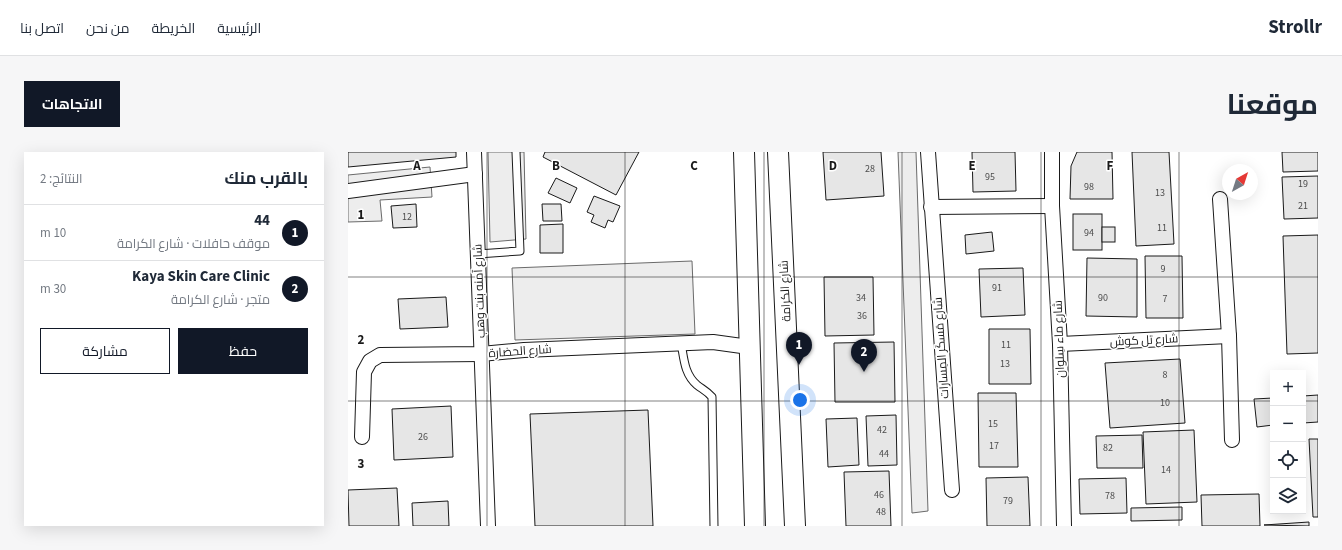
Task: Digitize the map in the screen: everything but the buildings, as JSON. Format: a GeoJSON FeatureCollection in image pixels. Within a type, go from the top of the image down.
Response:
{"type":"FeatureCollection","features":[{"type":"Feature","properties":{"kind":"main road"},"geometry":{"type":"LineString","coordinates":[[744,152],[755,526]]}},
{"type":"Feature","properties":{"kind":"main road","name":"شارع الكرامة"},"geometry":{"type":"LineString","coordinates":[[778,152],[795,526]]}},
{"type":"Feature","properties":{"kind":"street","name":"شارع آمنه بنت وهب"},"geometry":{"type":"LineString","coordinates":[[474,152],[488,526]]}},
{"type":"Feature","properties":{"kind":"street","name":"شارع مَسكَر المِسارات"},"geometry":{"type":"LineString","coordinates":[[928,152],[952,490]]}},
{"type":"Feature","properties":{"kind":"street","name":"شارع ماء سِلوان"},"geometry":{"type":"LineString","coordinates":[[1052,152],[1052,206],[1060,344],[1064,526]]}},
{"type":"Feature","properties":{"kind":"street"},"geometry":{"type":"LineString","coordinates":[[348,191],[475,174]]}},
{"type":"Feature","properties":{"kind":"street"},"geometry":{"type":"LineString","coordinates":[[1220,199],[1229,336],[1232,440]]}},
{"type":"Feature","properties":{"kind":"street"},"geometry":{"type":"LineString","coordinates":[[931,207],[1052,206]]}},
{"type":"Feature","properties":{"kind":"street","name":"شارع تل كوش"},"geometry":{"type":"LineString","coordinates":[[1060,344],[1229,336]]}},
{"type":"Feature","properties":{"kind":"street","name":"شارع الحضارة"},"geometry":{"type":"LineString","coordinates":[[362,437],[364,372],[370,361],[380,355],[481,354],[524,350],[713,342],[749,347]]}},
{"type":"Feature","properties":{"kind":"lane"},"geometry":{"type":"LineString","coordinates":[[478,254],[520,251],[516,152]]}},
{"type":"Feature","properties":{"kind":"lane"},"geometry":{"type":"LineString","coordinates":[[681,343],[687,374],[697,385],[707,390],[712,397],[714,526]]}},
{"type":"Feature","properties":{"kind":"shaded area"},"geometry":{"type":"Polygon","coordinates":[[[488,152],[524,152],[526,239],[490,242],[488,152]]]}},
{"type":"Feature","properties":{"kind":"shaded area"},"geometry":{"type":"Polygon","coordinates":[[[898,152],[916,152],[928,511],[912,513],[898,152]]]}},
{"type":"Feature","properties":{"kind":"shaded area"},"geometry":{"type":"Polygon","coordinates":[[[430,167],[432,197],[380,200],[382,221],[348,222],[348,175],[430,167]]]}},
{"type":"Feature","properties":{"kind":"shaded area"},"geometry":{"type":"Polygon","coordinates":[[[692,261],[695,334],[515,340],[512,268],[692,261]]]}},
{"type":"Feature","properties":{"kind":"place","name":"44"},"geometry":{"type":"Point","coordinates":[799,365]}},
{"type":"Feature","properties":{"kind":"place","name":"Kaya Skin Care Clinic"},"geometry":{"type":"Point","coordinates":[864,372]}}]}
